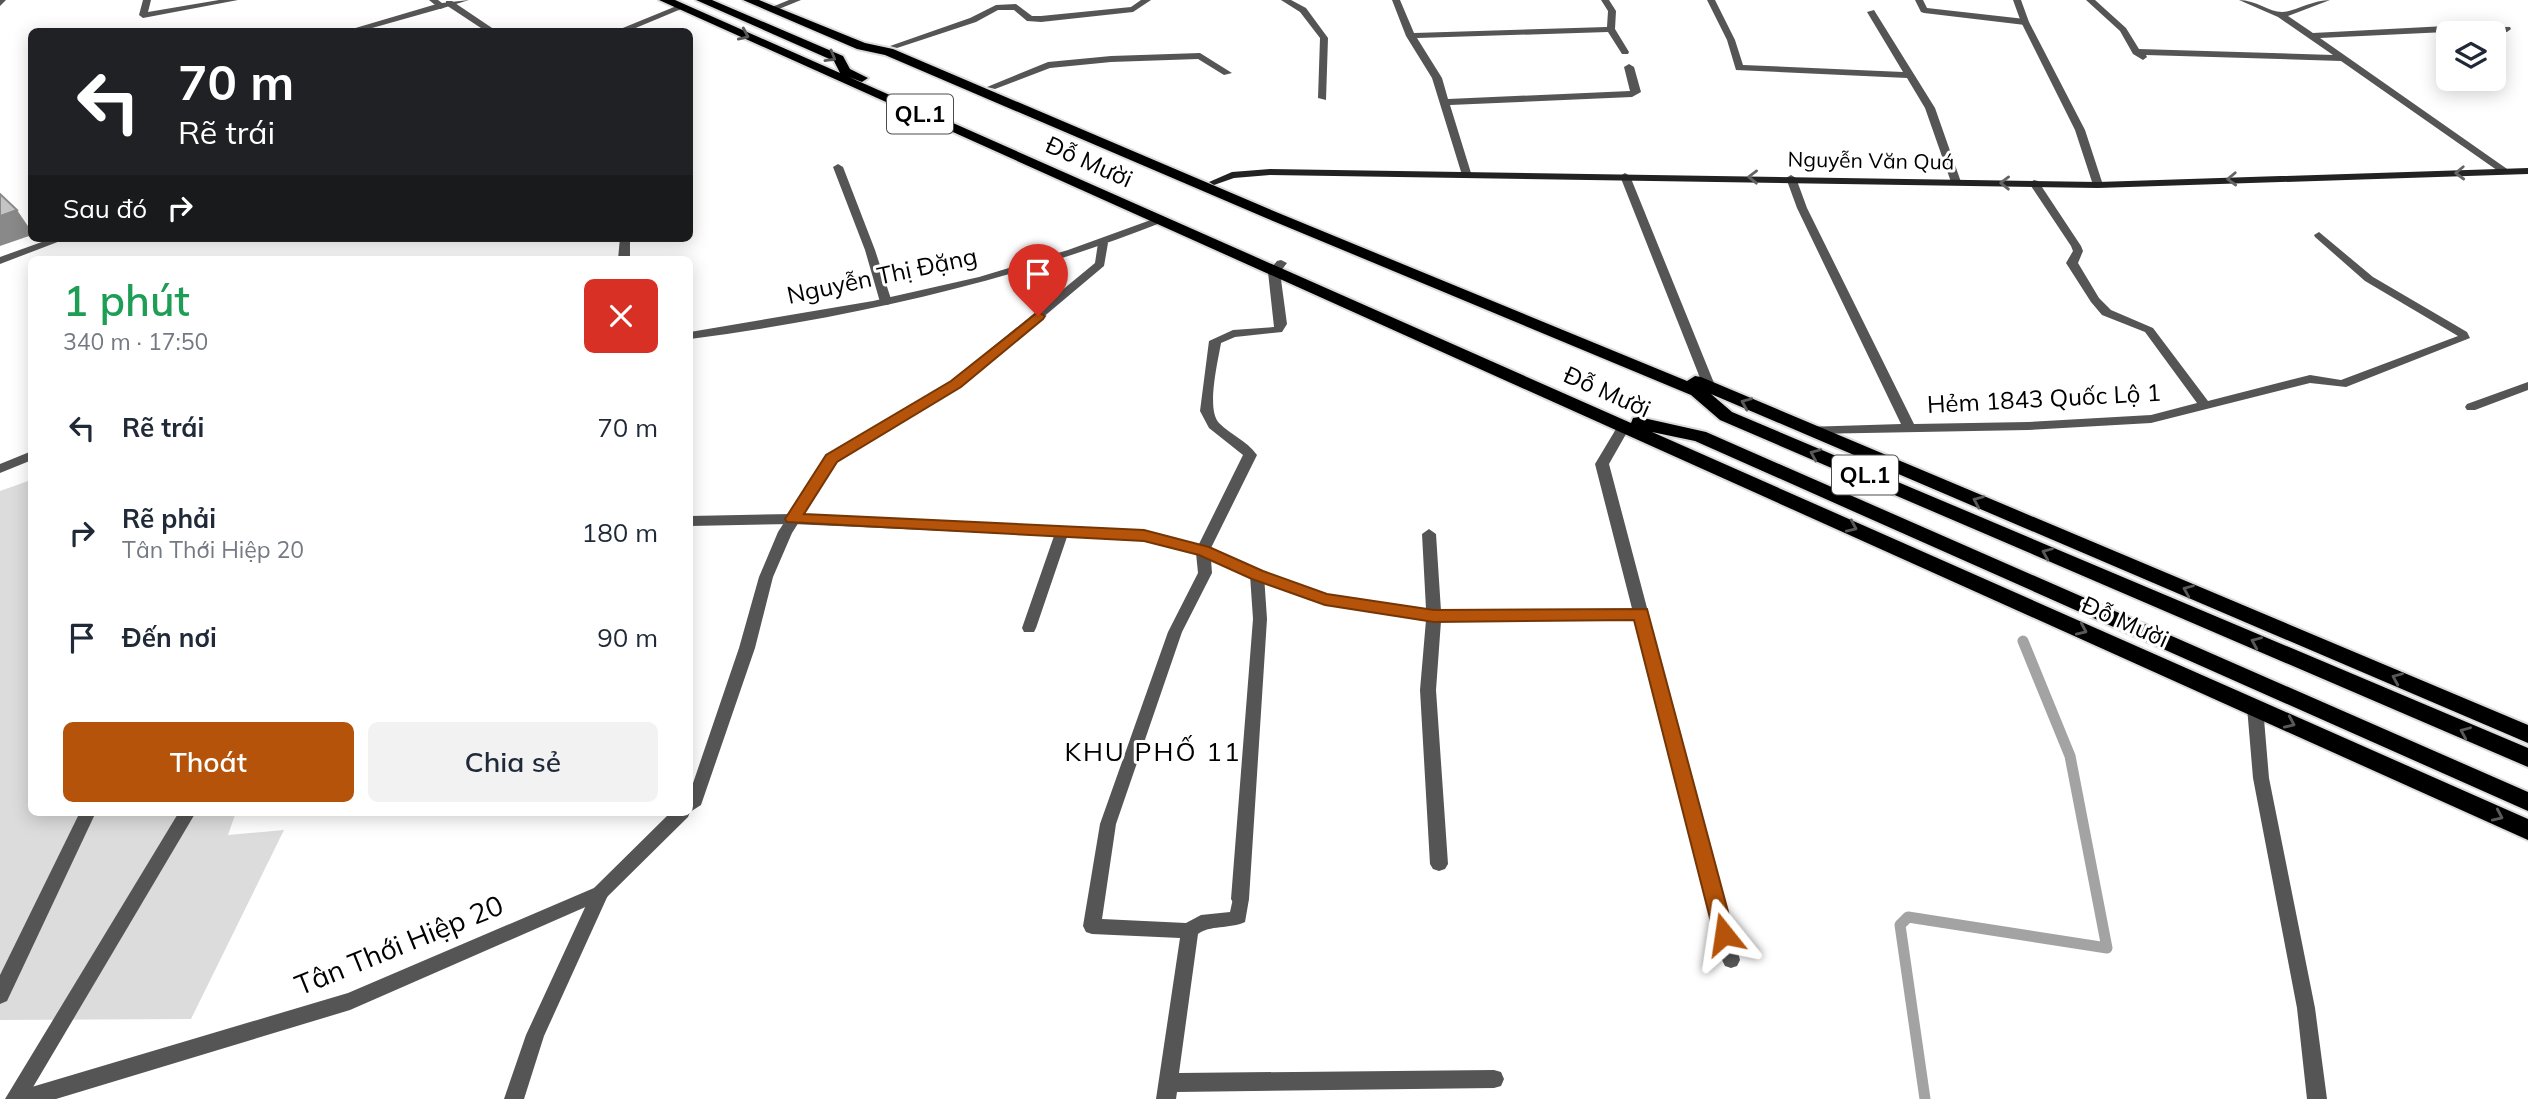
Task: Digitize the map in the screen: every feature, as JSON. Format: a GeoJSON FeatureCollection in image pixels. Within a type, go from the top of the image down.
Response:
{"type":"FeatureCollection","features":[{"type":"Feature","properties":{"kind":"highway","name":"Đỗ Mười"},"geometry":{"type":"LineString","coordinates":[[665,0],[1165,217]]}},
{"type":"Feature","properties":{"kind":"highway","name":"Đỗ Mười"},"geometry":{"type":"LineString","coordinates":[[702,0],[839,60],[845,71],[1624,426],[2528,830]]}},
{"type":"Feature","properties":{"kind":"highway","name":"Đỗ Mười"},"geometry":{"type":"LineString","coordinates":[[749,0],[861,46],[889,52],[1710,388],[2528,734]]}},
{"type":"Feature","properties":{"kind":"highway","name":"Đỗ Mười"},"geometry":{"type":"LineString","coordinates":[[790,1],[1697,391],[1726,416],[2528,758]]}},
{"type":"Feature","properties":{"kind":"highway","name":"Đỗ Mười"},"geometry":{"type":"LineString","coordinates":[[1277,268],[1649,426],[1700,436],[2528,802]]}},
{"type":"Feature","properties":{"kind":"main road","name":"Nguyễn Văn Quá"},"geometry":{"type":"LineString","coordinates":[[1211,184],[1239,174],[1270,172],[2098,184],[2528,171]]}},
{"type":"Feature","properties":{"kind":"street"},"geometry":{"type":"LineString","coordinates":[[147,0],[142,15],[234,0]]}},
{"type":"Feature","properties":{"kind":"street"},"geometry":{"type":"LineString","coordinates":[[360,28],[441,3],[465,0]]}},
{"type":"Feature","properties":{"kind":"street"},"geometry":{"type":"LineString","coordinates":[[894,46],[973,20],[996,8],[1016,7],[1030,19],[1041,19],[1133,9],[1147,0]]}},
{"type":"Feature","properties":{"kind":"street"},"geometry":{"type":"LineString","coordinates":[[1285,0],[1303,10],[1324,38],[1323,98]]}},
{"type":"Feature","properties":{"kind":"street"},"geometry":{"type":"LineString","coordinates":[[1396,0],[1410,36],[1437,78],[1466,173]]}},
{"type":"Feature","properties":{"kind":"street"},"geometry":{"type":"LineString","coordinates":[[1605,0],[1612,11],[1611,29],[1625,52]]}},
{"type":"Feature","properties":{"kind":"street"},"geometry":{"type":"LineString","coordinates":[[1711,0],[1731,40],[1739,68],[1908,75]]}},
{"type":"Feature","properties":{"kind":"street"},"geometry":{"type":"LineString","coordinates":[[1919,0],[1924,9],[2025,22]]}},
{"type":"Feature","properties":{"kind":"street"},"geometry":{"type":"LineString","coordinates":[[2017,0],[2025,22],[2080,130],[2098,184]]}},
{"type":"Feature","properties":{"kind":"street"},"geometry":{"type":"LineString","coordinates":[[2090,0],[2123,30],[2136,52],[2149,62]]}},
{"type":"Feature","properties":{"kind":"street"},"geometry":{"type":"LineString","coordinates":[[2243,0],[2281,15],[2505,172]]}},
{"type":"Feature","properties":{"kind":"street"},"geometry":{"type":"LineString","coordinates":[[2281,15],[2326,0]]}},
{"type":"Feature","properties":{"kind":"street"},"geometry":{"type":"LineString","coordinates":[[771,9],[790,1]]}},
{"type":"Feature","properties":{"kind":"street"},"geometry":{"type":"LineString","coordinates":[[441,3],[487,28]]}},
{"type":"Feature","properties":{"kind":"street"},"geometry":{"type":"LineString","coordinates":[[627,28],[682,7]]}},
{"type":"Feature","properties":{"kind":"street"},"geometry":{"type":"LineString","coordinates":[[1871,12],[1930,108],[1956,182]]}},
{"type":"Feature","properties":{"kind":"street"},"geometry":{"type":"LineString","coordinates":[[380,22],[391,28]]}},
{"type":"Feature","properties":{"kind":"street"},"geometry":{"type":"LineString","coordinates":[[1410,36],[1611,29]]}},
{"type":"Feature","properties":{"kind":"street"},"geometry":{"type":"LineString","coordinates":[[2311,36],[2446,29],[2507,29]]}},
{"type":"Feature","properties":{"kind":"street"},"geometry":{"type":"LineString","coordinates":[[2136,52],[2342,58]]}},
{"type":"Feature","properties":{"kind":"street"},"geometry":{"type":"LineString","coordinates":[[992,87],[1048,65],[1111,60],[1200,56],[1227,73]]}},
{"type":"Feature","properties":{"kind":"street"},"geometry":{"type":"LineString","coordinates":[[1445,102],[1632,94],[1636,92],[1629,67]]}},
{"type":"Feature","properties":{"kind":"street"},"geometry":{"type":"LineString","coordinates":[[838,167],[870,250],[886,302]]}},
{"type":"Feature","properties":{"kind":"street"},"geometry":{"type":"LineString","coordinates":[[1625,176],[1710,388]]}},
{"type":"Feature","properties":{"kind":"street"},"geometry":{"type":"LineString","coordinates":[[1791,178],[1802,208],[1909,427]]}},
{"type":"Feature","properties":{"kind":"street"},"geometry":{"type":"LineString","coordinates":[[2034,183],[2076,246],[2078,251],[2072,263],[2105,311],[2115,317],[2136,322],[2149,330],[2205,405]]}},
{"type":"Feature","properties":{"kind":"street","name":"Nguyễn Thị Đặng"},"geometry":{"type":"LineString","coordinates":[[693,335],[886,302],[982,280],[1103,243],[1165,217]]}},
{"type":"Feature","properties":{"kind":"street","name":"Hẻm 1843 Quốc Lộ 1"},"geometry":{"type":"LineString","coordinates":[[1810,430],[2028,426],[2151,419],[2310,379],[2342,384],[2463,338],[2463,334],[2455,328],[2423,313],[2358,272],[2319,235]]}},
{"type":"Feature","properties":{"kind":"street"},"geometry":{"type":"LineString","coordinates":[[0,261],[51,242]]}},
{"type":"Feature","properties":{"kind":"street"},"geometry":{"type":"LineString","coordinates":[[693,802],[747,648],[766,577],[793,519],[831,459],[956,384],[1100,264],[1103,243]]}},
{"type":"Feature","properties":{"kind":"street"},"geometry":{"type":"LineString","coordinates":[[1190,931],[1092,926],[1108,824],[1175,632],[1205,573],[1203,551],[1250,455],[1245,446],[1215,428],[1208,419],[1206,411],[1215,341],[1233,334],[1278,330],[1281,324],[1277,268]]}},
{"type":"Feature","properties":{"kind":"street"},"geometry":{"type":"LineString","coordinates":[[2472,408],[2528,386]]}},
{"type":"Feature","properties":{"kind":"street"},"geometry":{"type":"LineString","coordinates":[[1624,426],[1602,464],[1731,960]]}},
{"type":"Feature","properties":{"kind":"street"},"geometry":{"type":"LineString","coordinates":[[0,469],[28,457]]}},
{"type":"Feature","properties":{"kind":"street"},"geometry":{"type":"LineString","coordinates":[[693,521],[793,519],[1144,536],[1203,551],[1257,575],[1325,599],[1434,616],[1641,614]]}},
{"type":"Feature","properties":{"kind":"street"},"geometry":{"type":"LineString","coordinates":[[1029,628],[1062,532]]}},
{"type":"Feature","properties":{"kind":"street"},"geometry":{"type":"LineString","coordinates":[[1429,534],[1434,616],[1428,690],[1439,864]]}},
{"type":"Feature","properties":{"kind":"street"},"geometry":{"type":"LineString","coordinates":[[1257,575],[1260,619],[1239,916],[1231,920],[1202,921],[1190,931],[1168,1091],[1494,1079]]}},
{"type":"Feature","properties":{"kind":"street"},"geometry":{"type":"LineString","coordinates":[[2255,707],[2261,778],[2306,1008],[2317,1099]]}},
{"type":"Feature","properties":{"kind":"street"},"geometry":{"type":"LineString","coordinates":[[0,995],[86,816]]}},
{"type":"Feature","properties":{"kind":"street"},"geometry":{"type":"LineString","coordinates":[[15,1099],[186,816]]}},
{"type":"Feature","properties":{"kind":"street","name":"Tân Thới Hiệp 20"},"geometry":{"type":"LineString","coordinates":[[25,1099],[350,1001],[600,893],[678,816]]}},
{"type":"Feature","properties":{"kind":"street"},"geometry":{"type":"LineString","coordinates":[[514,1099],[535,1035],[600,893]]}},
{"type":"Feature","properties":{"kind":"shaded area"},"geometry":{"type":"Polygon","coordinates":[[[28,481],[28,816],[235,816],[228,835],[284,830],[191,1019],[0,1020],[0,491],[28,481]]]}},
{"type":"Feature","properties":{"kind":"building"},"geometry":{"type":"Polygon","coordinates":[[[0,194],[17,210],[0,216],[0,194]]]}},
{"type":"Feature","properties":{"kind":"waterway"},"geometry":{"type":"LineString","coordinates":[[1925,1099],[1900,925],[1908,917],[2107,948],[2070,756],[2023,641]]}},
{"type":"Feature","properties":{"kind":"district","name":"KHU PHỐ 11"},"geometry":{"type":"Point","coordinates":[1153,752]}},
{"type":"Feature","properties":{"kind":"route"},"geometry":{"type":"LineString","coordinates":[[1038,316],[956,384],[831,459],[793,519],[1144,536],[1203,551],[1257,575],[1325,599],[1434,616],[1641,614],[1724,934]]}}]}
